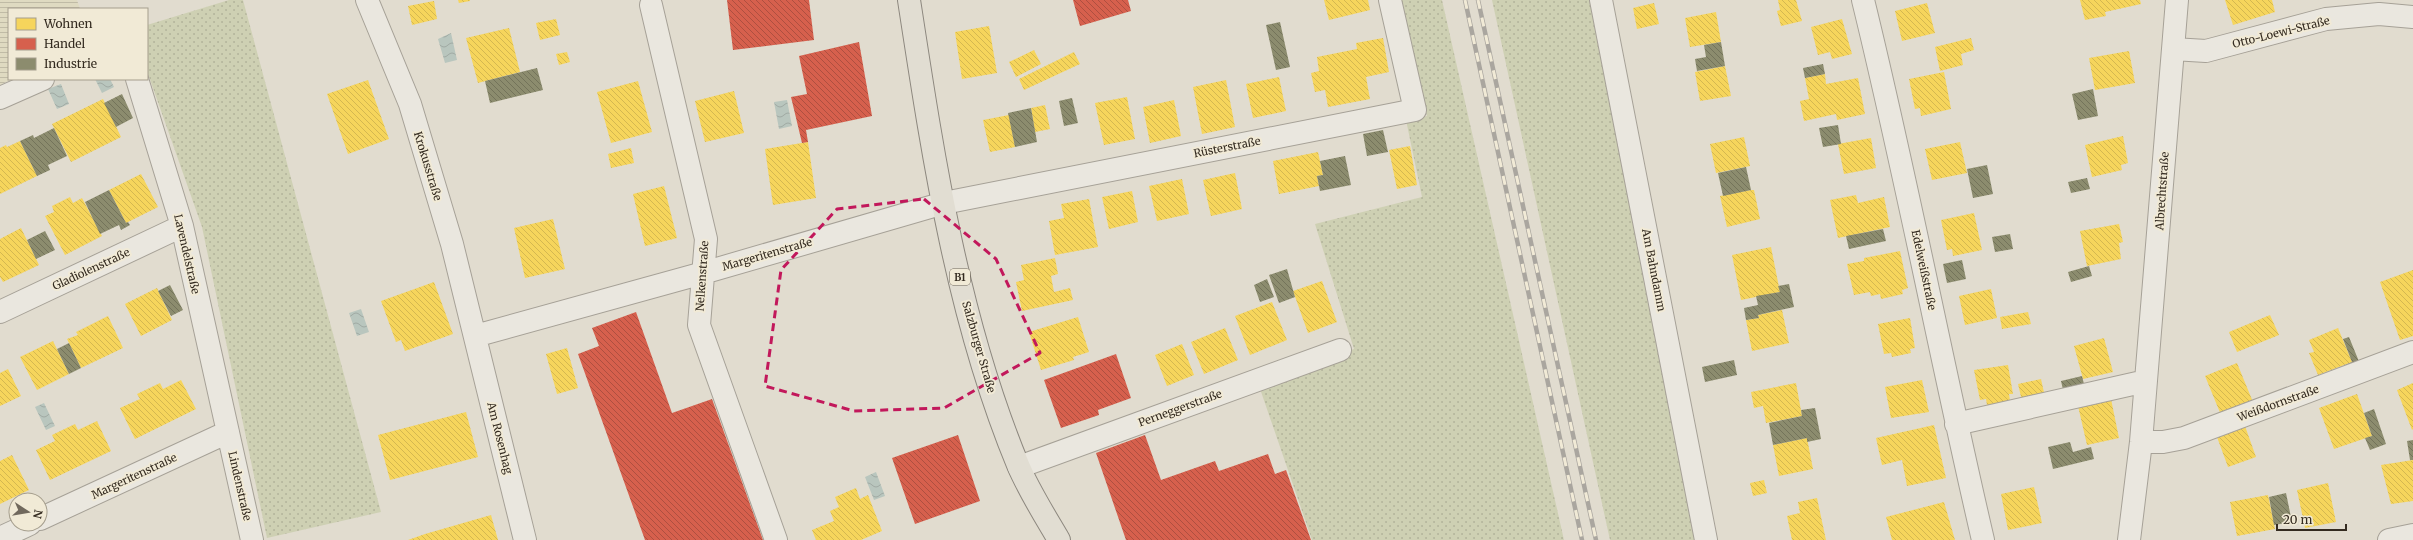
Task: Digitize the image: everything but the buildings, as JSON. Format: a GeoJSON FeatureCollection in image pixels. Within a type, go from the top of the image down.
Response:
{"type":"FeatureCollection","features":[{"type":"Feature","properties":{"kind":"main road","name":"Salzburger Straße"},"geometry":{"type":"LineString","coordinates":[[910,0],[944,203],[964,293],[990,392],[1019,467],[1059,540]]}},
{"type":"Feature","properties":{"kind":"street","name":"Krokusstraße"},"geometry":{"type":"LineString","coordinates":[[367,0],[410,104],[452,244],[474,336]]}},
{"type":"Feature","properties":{"kind":"street","name":"Am Bahndamm"},"geometry":{"type":"LineString","coordinates":[[1601,0],[1706,540]]}},
{"type":"Feature","properties":{"kind":"street","name":"Edelweißstraße"},"geometry":{"type":"LineString","coordinates":[[1863,0],[1893,119],[1956,424],[1983,540]]}},
{"type":"Feature","properties":{"kind":"street","name":"Albrechtstraße"},"geometry":{"type":"LineString","coordinates":[[2129,540],[2141,442],[2177,0]]}},
{"type":"Feature","properties":{"kind":"street","name":"Nelkenstraße"},"geometry":{"type":"LineString","coordinates":[[651,5],[706,239],[699,325],[776,540]]}},
{"type":"Feature","properties":{"kind":"street","name":"Rüsterstraße"},"geometry":{"type":"LineString","coordinates":[[944,203],[1415,110],[1391,7]]}},
{"type":"Feature","properties":{"kind":"street","name":"Otto-Loewi-Straße"},"geometry":{"type":"LineString","coordinates":[[2173,49],[2206,51],[2326,19],[2379,14],[2413,17]]}},
{"type":"Feature","properties":{"kind":"street"},"geometry":{"type":"LineString","coordinates":[[0,98],[41,80]]}},
{"type":"Feature","properties":{"kind":"street","name":"Lavendelstraße"},"geometry":{"type":"LineString","coordinates":[[137,80],[182,226],[228,432]]}},
{"type":"Feature","properties":{"kind":"street","name":"Margeritenstraße"},"geometry":{"type":"LineString","coordinates":[[474,336],[704,273],[944,203]]}},
{"type":"Feature","properties":{"kind":"street","name":"Gladiolenstraße"},"geometry":{"type":"LineString","coordinates":[[0,312],[182,226]]}},
{"type":"Feature","properties":{"kind":"street","name":"Am Rosenhag"},"geometry":{"type":"LineString","coordinates":[[474,336],[525,540]]}},
{"type":"Feature","properties":{"kind":"street","name":"Perneggerstraße"},"geometry":{"type":"LineString","coordinates":[[1019,467],[1340,350]]}},
{"type":"Feature","properties":{"kind":"street","name":"Weißdornstraße"},"geometry":{"type":"LineString","coordinates":[[2141,442],[2163,442],[2184,438],[2413,352]]}},
{"type":"Feature","properties":{"kind":"street"},"geometry":{"type":"LineString","coordinates":[[1956,424],[2146,381]]}},
{"type":"Feature","properties":{"kind":"street","name":"Margeritenstraße"},"geometry":{"type":"LineString","coordinates":[[48,515],[228,432]]}},
{"type":"Feature","properties":{"kind":"street","name":"Lindenstraße"},"geometry":{"type":"LineString","coordinates":[[228,432],[252,540]]}},
{"type":"Feature","properties":{"kind":"street"},"geometry":{"type":"LineString","coordinates":[[6,537],[15,532]]}},
{"type":"Feature","properties":{"kind":"street"},"geometry":{"type":"LineString","coordinates":[[2389,540],[2413,535]]}},
{"type":"Feature","properties":{"kind":"highlighted area"},"geometry":{"type":"Polygon","coordinates":[[[924,199],[996,259],[1040,353],[944,408],[854,411],[765,386],[781,270],[837,209],[924,199]]]}},
{"type":"Feature","properties":{"kind":"shaded area"},"geometry":{"type":"Polygon","coordinates":[[[0,0],[77,0],[80,8],[8,8],[8,80],[10,80],[0,85],[0,0]]]}},
{"type":"Feature","properties":{"kind":"green space"},"geometry":{"type":"Polygon","coordinates":[[[229,0],[243,0],[381,512],[267,538],[202,227],[148,74],[148,25],[229,0]]]}},
{"type":"Feature","properties":{"kind":"green space"},"geometry":{"type":"Polygon","coordinates":[[[1401,0],[1442,0],[1564,540],[1312,540],[1257,380],[1354,349],[1315,224],[1422,197],[1406,120],[1427,116],[1401,0]]]}},
{"type":"Feature","properties":{"kind":"green space"},"geometry":{"type":"Polygon","coordinates":[[[1492,0],[1593,0],[1701,540],[1610,540],[1492,0]]]}},
{"type":"Feature","properties":{"kind":"water"},"geometry":{"type":"Polygon","coordinates":[[[451,33],[457,60],[445,63],[438,39],[451,33]]]}},
{"type":"Feature","properties":{"kind":"water"},"geometry":{"type":"Polygon","coordinates":[[[96,80],[110,80],[114,87],[102,93],[96,80]]]}},
{"type":"Feature","properties":{"kind":"water"},"geometry":{"type":"Polygon","coordinates":[[[61,84],[69,104],[57,109],[48,89],[61,84]]]}},
{"type":"Feature","properties":{"kind":"water"},"geometry":{"type":"Polygon","coordinates":[[[787,100],[792,126],[779,129],[774,102],[787,100]]]}},
{"type":"Feature","properties":{"kind":"water"},"geometry":{"type":"Polygon","coordinates":[[[361,309],[369,332],[357,336],[349,313],[361,309]]]}},
{"type":"Feature","properties":{"kind":"water"},"geometry":{"type":"Polygon","coordinates":[[[44,403],[55,426],[46,430],[35,407],[44,403]]]}},
{"type":"Feature","properties":{"kind":"water"},"geometry":{"type":"Polygon","coordinates":[[[876,472],[885,496],[874,500],[865,477],[876,472]]]}},
{"type":"Feature","properties":{"kind":"railway"},"geometry":{"type":"LineString","coordinates":[[1465,0],[1582,540]]}},
{"type":"Feature","properties":{"kind":"railway"},"geometry":{"type":"LineString","coordinates":[[1478,0],[1596,540]]}}]}
